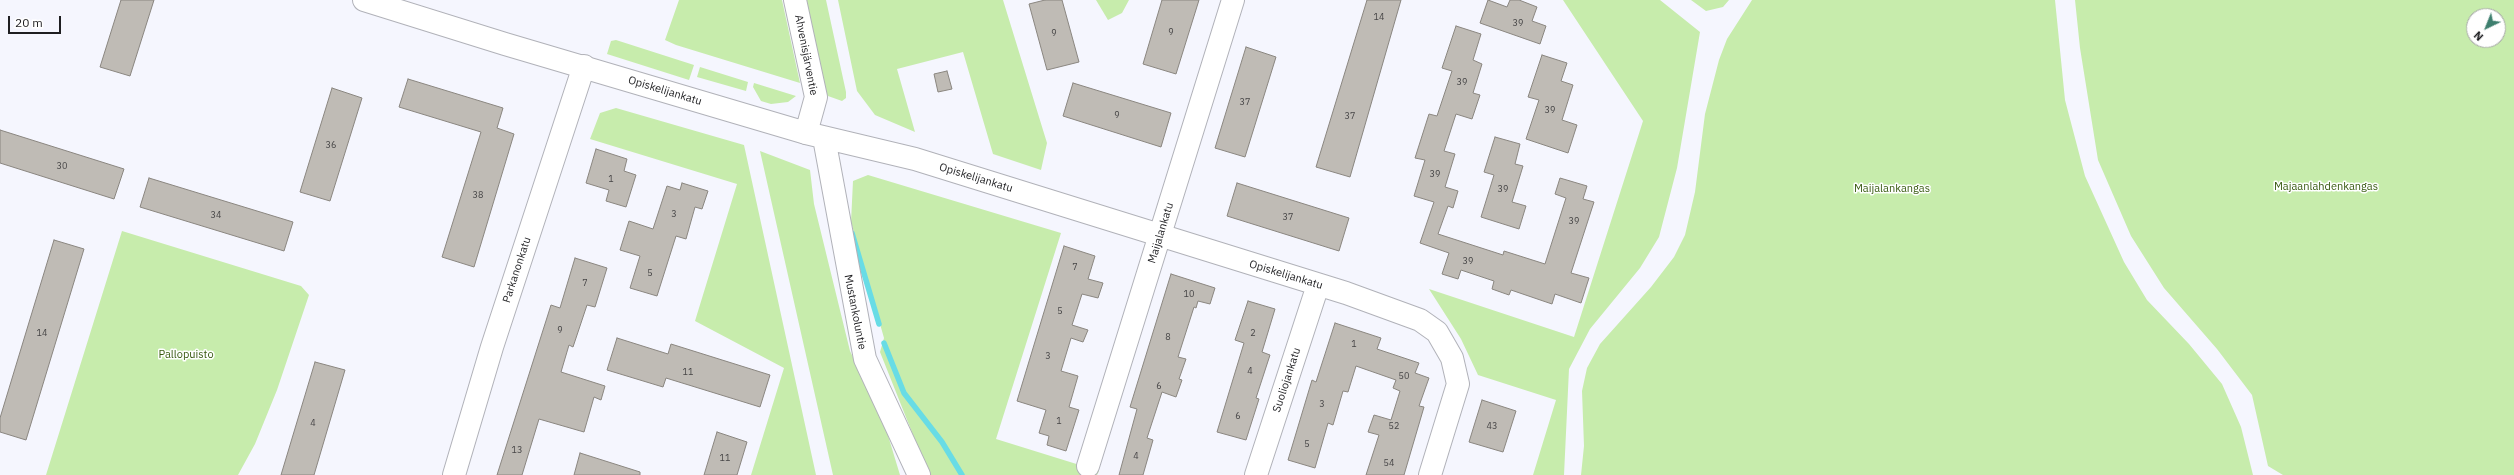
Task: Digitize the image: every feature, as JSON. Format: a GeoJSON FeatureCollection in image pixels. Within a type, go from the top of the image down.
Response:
{"type":"FeatureCollection","features":[{"type":"Feature","properties":{"kind":"street","name":"Opiskelijankatu"},"geometry":{"type":"LineString","coordinates":[[364,0],[815,135],[915,159],[1318,286],[1346,293],[1420,320],[1437,332],[1452,358],[1458,384],[1430,475]]}},
{"type":"Feature","properties":{"kind":"street","name":"Ahvenisjärventie"},"geometry":{"type":"LineString","coordinates":[[795,0],[816,97],[815,135]]}},
{"type":"Feature","properties":{"kind":"street","name":"Maijalankatu"},"geometry":{"type":"LineString","coordinates":[[1088,466],[1233,0]]}},
{"type":"Feature","properties":{"kind":"street","name":"Parkanonkatu"},"geometry":{"type":"LineString","coordinates":[[454,475],[492,347],[584,66]]}},
{"type":"Feature","properties":{"kind":"street","name":"Mustankoluntie"},"geometry":{"type":"LineString","coordinates":[[815,135],[865,359],[919,475]]}},
{"type":"Feature","properties":{"kind":"street","name":"Suoliojankatu"},"geometry":{"type":"LineString","coordinates":[[1256,475],[1318,286]]}},
{"type":"Feature","properties":{"kind":"green space"},"geometry":{"type":"Polygon","coordinates":[[[679,0],[782,0],[800,83],[676,45],[665,40],[679,0]]]}},
{"type":"Feature","properties":{"kind":"green space"},"geometry":{"type":"Polygon","coordinates":[[[806,0],[826,0],[846,92],[846,98],[842,101],[828,96],[824,89],[806,0]]]}},
{"type":"Feature","properties":{"kind":"green space"},"geometry":{"type":"Polygon","coordinates":[[[838,0],[1003,0],[1047,143],[1041,170],[993,154],[963,52],[897,69],[915,132],[875,115],[857,91],[838,0]]]}},
{"type":"Feature","properties":{"kind":"green space"},"geometry":{"type":"Polygon","coordinates":[[[1096,0],[1129,0],[1122,13],[1108,20],[1096,0]]]}},
{"type":"Feature","properties":{"kind":"green space"},"geometry":{"type":"Polygon","coordinates":[[[1563,0],[1660,0],[1700,32],[1677,168],[1659,237],[1640,268],[1590,329],[1569,369],[1564,475],[1533,475],[1556,400],[1478,375],[1461,339],[1429,289],[1574,337],[1643,121],[1563,0]]]}},
{"type":"Feature","properties":{"kind":"green space"},"geometry":{"type":"Polygon","coordinates":[[[1691,0],[1729,0],[1723,7],[1706,11],[1691,0]]]}},
{"type":"Feature","properties":{"kind":"green space","name":"Maijalankangas"},"geometry":{"type":"Polygon","coordinates":[[[1752,0],[2055,0],[2065,100],[2085,176],[2124,262],[2147,300],[2189,344],[2222,384],[2241,427],[2253,475],[1581,475],[1584,446],[1582,391],[1587,368],[1600,344],[1651,287],[1674,257],[1685,235],[1695,192],[1705,114],[1719,60],[1727,39],[1752,0]]]}},
{"type":"Feature","properties":{"kind":"green space","name":"Majaanlahdenkangas"},"geometry":{"type":"Polygon","coordinates":[[[2075,0],[2514,0],[2514,475],[2283,475],[2268,466],[2252,395],[2217,349],[2164,288],[2131,236],[2098,160],[2080,48],[2075,0]]]}},
{"type":"Feature","properties":{"kind":"green space"},"geometry":{"type":"Polygon","coordinates":[[[616,40],[694,65],[689,80],[607,54],[611,41],[616,40]]]}},
{"type":"Feature","properties":{"kind":"green space"},"geometry":{"type":"Polygon","coordinates":[[[700,67],[748,82],[746,91],[697,77],[700,67]]]}},
{"type":"Feature","properties":{"kind":"green space"},"geometry":{"type":"Polygon","coordinates":[[[754,83],[796,96],[788,102],[771,104],[761,101],[753,87],[754,83]]]}},
{"type":"Feature","properties":{"kind":"green space"},"geometry":{"type":"Polygon","coordinates":[[[616,108],[744,145],[816,475],[751,475],[784,368],[695,321],[737,184],[590,139],[600,113],[616,108]]]}},
{"type":"Feature","properties":{"kind":"green space"},"geometry":{"type":"Polygon","coordinates":[[[760,151],[810,170],[814,204],[850,351],[883,419],[900,475],[833,475],[760,151]]]}},
{"type":"Feature","properties":{"kind":"green space"},"geometry":{"type":"Polygon","coordinates":[[[868,175],[1061,233],[996,439],[1099,471],[1097,475],[929,475],[880,352],[884,338],[851,222],[853,181],[868,175]]]}},
{"type":"Feature","properties":{"kind":"green space","name":"Pallopuisto"},"geometry":{"type":"Polygon","coordinates":[[[122,231],[301,286],[309,295],[277,390],[255,444],[238,475],[46,475],[122,231]]]}},
{"type":"Feature","properties":{"kind":"building"},"geometry":{"type":"Polygon","coordinates":[[[121,0],[154,0],[130,76],[100,67],[121,0]]]}},
{"type":"Feature","properties":{"kind":"building"},"geometry":{"type":"Polygon","coordinates":[[[1045,0],[1062,0],[1079,62],[1047,70],[1029,4],[1045,0]]]}},
{"type":"Feature","properties":{"kind":"building"},"geometry":{"type":"Polygon","coordinates":[[[1162,0],[1199,0],[1176,74],[1143,64],[1162,0]]]}},
{"type":"Feature","properties":{"kind":"building"},"geometry":{"type":"Polygon","coordinates":[[[1367,0],[1401,0],[1350,177],[1316,167],[1367,0]]]}},
{"type":"Feature","properties":{"kind":"building"},"geometry":{"type":"Polygon","coordinates":[[[1488,0],[1507,7],[1510,0],[1519,0],[1537,7],[1532,21],[1546,26],[1540,44],[1480,23],[1488,0]]]}},
{"type":"Feature","properties":{"kind":"building"},"geometry":{"type":"Polygon","coordinates":[[[1456,26],[1481,34],[1473,60],[1482,64],[1473,93],[1480,95],[1472,119],[1456,114],[1444,151],[1455,154],[1445,187],[1458,191],[1453,208],[1448,206],[1438,234],[1503,255],[1504,251],[1545,264],[1566,198],[1555,194],[1560,178],[1587,186],[1583,199],[1594,202],[1571,273],[1589,278],[1581,303],[1555,294],[1552,304],[1511,290],[1509,295],[1492,289],[1494,281],[1461,270],[1458,279],[1442,274],[1449,253],[1420,243],[1434,202],[1414,196],[1425,160],[1415,158],[1429,114],[1437,116],[1452,71],[1442,68],[1456,26]]]}},
{"type":"Feature","properties":{"kind":"building"},"geometry":{"type":"Polygon","coordinates":[[[1246,47],[1276,57],[1245,157],[1215,148],[1246,47]]]}},
{"type":"Feature","properties":{"kind":"building"},"geometry":{"type":"Polygon","coordinates":[[[1542,55],[1567,63],[1561,81],[1573,85],[1562,120],[1577,125],[1568,153],[1526,139],[1539,100],[1528,97],[1542,55]]]}},
{"type":"Feature","properties":{"kind":"building"},"geometry":{"type":"Polygon","coordinates":[[[947,71],[952,89],[938,92],[934,74],[947,71]]]}},
{"type":"Feature","properties":{"kind":"building"},"geometry":{"type":"Polygon","coordinates":[[[408,79],[503,108],[497,128],[514,134],[474,267],[442,257],[481,132],[399,107],[408,79]]]}},
{"type":"Feature","properties":{"kind":"building"},"geometry":{"type":"Polygon","coordinates":[[[1073,83],[1171,113],[1161,147],[1063,116],[1073,83]]]}},
{"type":"Feature","properties":{"kind":"building"},"geometry":{"type":"Polygon","coordinates":[[[332,88],[362,98],[330,201],[300,192],[332,88]]]}},
{"type":"Feature","properties":{"kind":"building"},"geometry":{"type":"Polygon","coordinates":[[[0,130],[124,169],[114,199],[0,163],[0,130]]]}},
{"type":"Feature","properties":{"kind":"building"},"geometry":{"type":"Polygon","coordinates":[[[1495,137],[1520,144],[1515,164],[1523,166],[1512,202],[1526,206],[1519,229],[1481,217],[1494,175],[1484,172],[1495,137]]]}},
{"type":"Feature","properties":{"kind":"building"},"geometry":{"type":"Polygon","coordinates":[[[596,149],[627,159],[624,171],[636,175],[626,207],[606,201],[609,190],[586,183],[596,149]]]}},
{"type":"Feature","properties":{"kind":"building"},"geometry":{"type":"Polygon","coordinates":[[[149,178],[293,222],[284,251],[140,207],[149,178]]]}},
{"type":"Feature","properties":{"kind":"building"},"geometry":{"type":"Polygon","coordinates":[[[682,183],[708,191],[702,209],[695,207],[686,239],[676,236],[657,296],[630,288],[640,256],[620,250],[629,221],[653,229],[667,186],[680,190],[682,183]]]}},
{"type":"Feature","properties":{"kind":"building"},"geometry":{"type":"Polygon","coordinates":[[[1237,183],[1349,218],[1339,251],[1227,216],[1237,183]]]}},
{"type":"Feature","properties":{"kind":"building"},"geometry":{"type":"Polygon","coordinates":[[[54,240],[84,249],[26,440],[0,432],[0,418],[54,240]]]}},
{"type":"Feature","properties":{"kind":"building"},"geometry":{"type":"Polygon","coordinates":[[[1064,246],[1095,256],[1088,279],[1103,283],[1098,298],[1082,294],[1072,325],[1088,330],[1083,342],[1071,338],[1061,371],[1078,376],[1069,407],[1079,410],[1066,451],[1047,445],[1049,436],[1039,433],[1046,410],[1017,401],[1064,246]]]}},
{"type":"Feature","properties":{"kind":"building"},"geometry":{"type":"Polygon","coordinates":[[[575,258],[607,268],[595,307],[587,305],[573,347],[569,345],[561,372],[605,386],[601,400],[594,397],[584,432],[539,419],[522,475],[497,475],[551,305],[560,308],[575,258]]]}},
{"type":"Feature","properties":{"kind":"building"},"geometry":{"type":"Polygon","coordinates":[[[1171,274],[1215,288],[1210,304],[1198,301],[1196,308],[1194,307],[1178,357],[1186,359],[1179,379],[1182,380],[1176,397],[1162,392],[1147,438],[1153,440],[1143,475],[1119,475],[1137,409],[1130,407],[1171,274]]]}},
{"type":"Feature","properties":{"kind":"building"},"geometry":{"type":"Polygon","coordinates":[[[1248,301],[1275,309],[1262,352],[1270,355],[1256,398],[1259,399],[1246,440],[1217,432],[1244,343],[1235,340],[1248,301]]]}},
{"type":"Feature","properties":{"kind":"building"},"geometry":{"type":"Polygon","coordinates":[[[1335,323],[1381,338],[1377,349],[1419,363],[1415,373],[1429,378],[1419,406],[1424,407],[1404,475],[1366,475],[1379,435],[1368,432],[1374,415],[1391,420],[1400,391],[1393,388],[1396,380],[1356,366],[1348,392],[1343,391],[1333,425],[1328,423],[1315,468],[1288,460],[1312,380],[1316,382],[1335,323]]]}},
{"type":"Feature","properties":{"kind":"building"},"geometry":{"type":"Polygon","coordinates":[[[617,338],[668,354],[671,344],[770,375],[760,407],[666,378],[663,387],[607,370],[617,338]]]}},
{"type":"Feature","properties":{"kind":"building"},"geometry":{"type":"Polygon","coordinates":[[[315,362],[345,370],[314,475],[281,475],[315,362]]]}},
{"type":"Feature","properties":{"kind":"building"},"geometry":{"type":"Polygon","coordinates":[[[1482,400],[1516,411],[1503,452],[1469,442],[1482,400]]]}},
{"type":"Feature","properties":{"kind":"building"},"geometry":{"type":"Polygon","coordinates":[[[717,432],[747,442],[737,475],[704,475],[717,432]]]}},
{"type":"Feature","properties":{"kind":"building"},"geometry":{"type":"Polygon","coordinates":[[[580,453],[640,472],[640,475],[574,475],[580,453]]]}},
{"type":"Feature","properties":{"kind":"waterway"},"geometry":{"type":"LineString","coordinates":[[852,233],[879,324]]}},
{"type":"Feature","properties":{"kind":"waterway"},"geometry":{"type":"LineString","coordinates":[[884,343],[904,393],[942,442],[962,475]]}}]}
